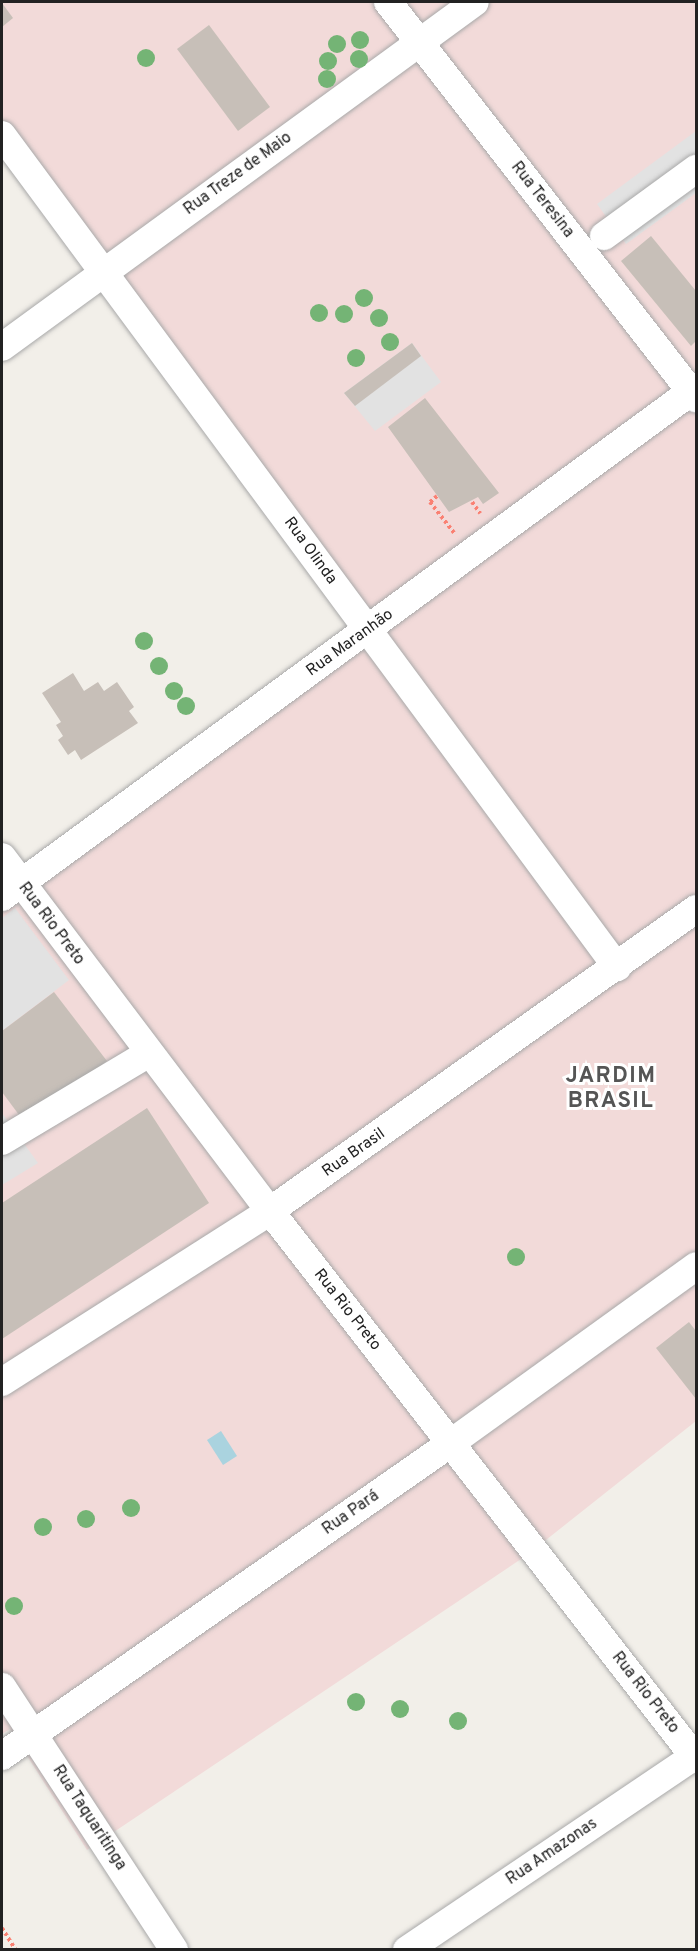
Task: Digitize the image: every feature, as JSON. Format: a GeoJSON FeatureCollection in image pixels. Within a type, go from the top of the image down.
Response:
{"type":"FeatureCollection","features":[{"type":"Feature","properties":{"kind":"street","name":"Rua Teresina"},"geometry":{"type":"LineString","coordinates":[[388,2],[695,392]]}},
{"type":"Feature","properties":{"kind":"street","name":"Rua Treze de Maio"},"geometry":{"type":"LineString","coordinates":[[2,347],[475,2]]}},
{"type":"Feature","properties":{"kind":"street","name":"Rua Olinda"},"geometry":{"type":"LineString","coordinates":[[2,135],[617,967]]}},
{"type":"Feature","properties":{"kind":"street"},"geometry":{"type":"LineString","coordinates":[[604,236],[696,169]]}},
{"type":"Feature","properties":{"kind":"street","name":"Rua Maranhão"},"geometry":{"type":"LineString","coordinates":[[11,890],[695,392]]}},
{"type":"Feature","properties":{"kind":"street","name":"Rua Rio Preto"},"geometry":{"type":"LineString","coordinates":[[2,857],[11,890],[149,1053],[696,1757]]}},
{"type":"Feature","properties":{"kind":"street","name":"Rua Brasil"},"geometry":{"type":"LineString","coordinates":[[2,1382],[270,1211],[696,909]]}},
{"type":"Feature","properties":{"kind":"street"},"geometry":{"type":"LineString","coordinates":[[2,1141],[149,1053]]}},
{"type":"Feature","properties":{"kind":"street","name":"Rua Pará"},"geometry":{"type":"LineString","coordinates":[[2,1756],[451,1443],[696,1266]]}},
{"type":"Feature","properties":{"kind":"street","name":"Rua Taquaritinga"},"geometry":{"type":"LineString","coordinates":[[2,1687],[35,1734],[174,1950]]}},
{"type":"Feature","properties":{"kind":"street","name":"Rua Amazonas"},"geometry":{"type":"LineString","coordinates":[[407,1950],[696,1757]]}},
{"type":"Feature","properties":{"kind":"path"},"geometry":{"type":"LineString","coordinates":[[437,496],[430,502],[457,537]]}},
{"type":"Feature","properties":{"kind":"path"},"geometry":{"type":"LineString","coordinates":[[2,1928],[16,1950]]}},
{"type":"Feature","properties":{"kind":"shaded area"},"geometry":{"type":"Polygon","coordinates":[[[2,2],[696,2],[696,1421],[527,1555],[87,1850],[10,1729],[2,1734],[2,883],[358,623],[2,138],[2,2]]]}},
{"type":"Feature","properties":{"kind":"shaded area"},"geometry":{"type":"Polygon","coordinates":[[[696,131],[696,193],[626,244],[597,204],[696,131]]]}},
{"type":"Feature","properties":{"kind":"shaded area"},"geometry":{"type":"Polygon","coordinates":[[[412,343],[441,382],[375,431],[344,393],[412,343]]]}},
{"type":"Feature","properties":{"kind":"shaded area"},"geometry":{"type":"Polygon","coordinates":[[[15,908],[69,980],[2,1031],[2,918],[15,908]]]}},
{"type":"Feature","properties":{"kind":"shaded area"},"geometry":{"type":"Polygon","coordinates":[[[2,1113],[38,1163],[2,1185],[2,1113]]]}},
{"type":"Feature","properties":{"kind":"water"},"geometry":{"type":"Polygon","coordinates":[[[221,1431],[237,1456],[223,1465],[207,1440],[221,1431]]]}},
{"type":"Feature","properties":{"kind":"building"},"geometry":{"type":"Polygon","coordinates":[[[2,3],[13,18],[2,27],[2,3]]]}},
{"type":"Feature","properties":{"kind":"building"},"geometry":{"type":"Polygon","coordinates":[[[209,25],[270,107],[238,131],[177,49],[209,25]]]}},
{"type":"Feature","properties":{"kind":"building"},"geometry":{"type":"Polygon","coordinates":[[[651,236],[696,291],[696,341],[691,346],[621,261],[651,236]]]}},
{"type":"Feature","properties":{"kind":"building"},"geometry":{"type":"Polygon","coordinates":[[[412,343],[421,356],[355,406],[344,393],[412,343]]]}},
{"type":"Feature","properties":{"kind":"building"},"geometry":{"type":"Polygon","coordinates":[[[425,398],[499,493],[483,504],[478,497],[449,512],[388,427],[425,398]]]}},
{"type":"Feature","properties":{"kind":"building"},"geometry":{"type":"Polygon","coordinates":[[[73,673],[84,691],[98,682],[104,691],[117,682],[134,707],[129,711],[138,723],[81,760],[75,750],[68,755],[58,740],[63,736],[56,725],[61,722],[42,693],[73,673]]]}},
{"type":"Feature","properties":{"kind":"building"},"geometry":{"type":"Polygon","coordinates":[[[54,992],[107,1061],[25,1123],[2,1092],[2,1031],[54,992]]]}},
{"type":"Feature","properties":{"kind":"building"},"geometry":{"type":"Polygon","coordinates":[[[147,1108],[209,1203],[2,1339],[2,1203],[147,1108]]]}},
{"type":"Feature","properties":{"kind":"building"},"geometry":{"type":"Polygon","coordinates":[[[689,1322],[696,1331],[696,1399],[656,1348],[689,1322]]]}},
{"type":"Feature","properties":{"kind":"district","name":"JARDIM BRASIL"},"geometry":{"type":"Point","coordinates":[611,1088]}}]}
